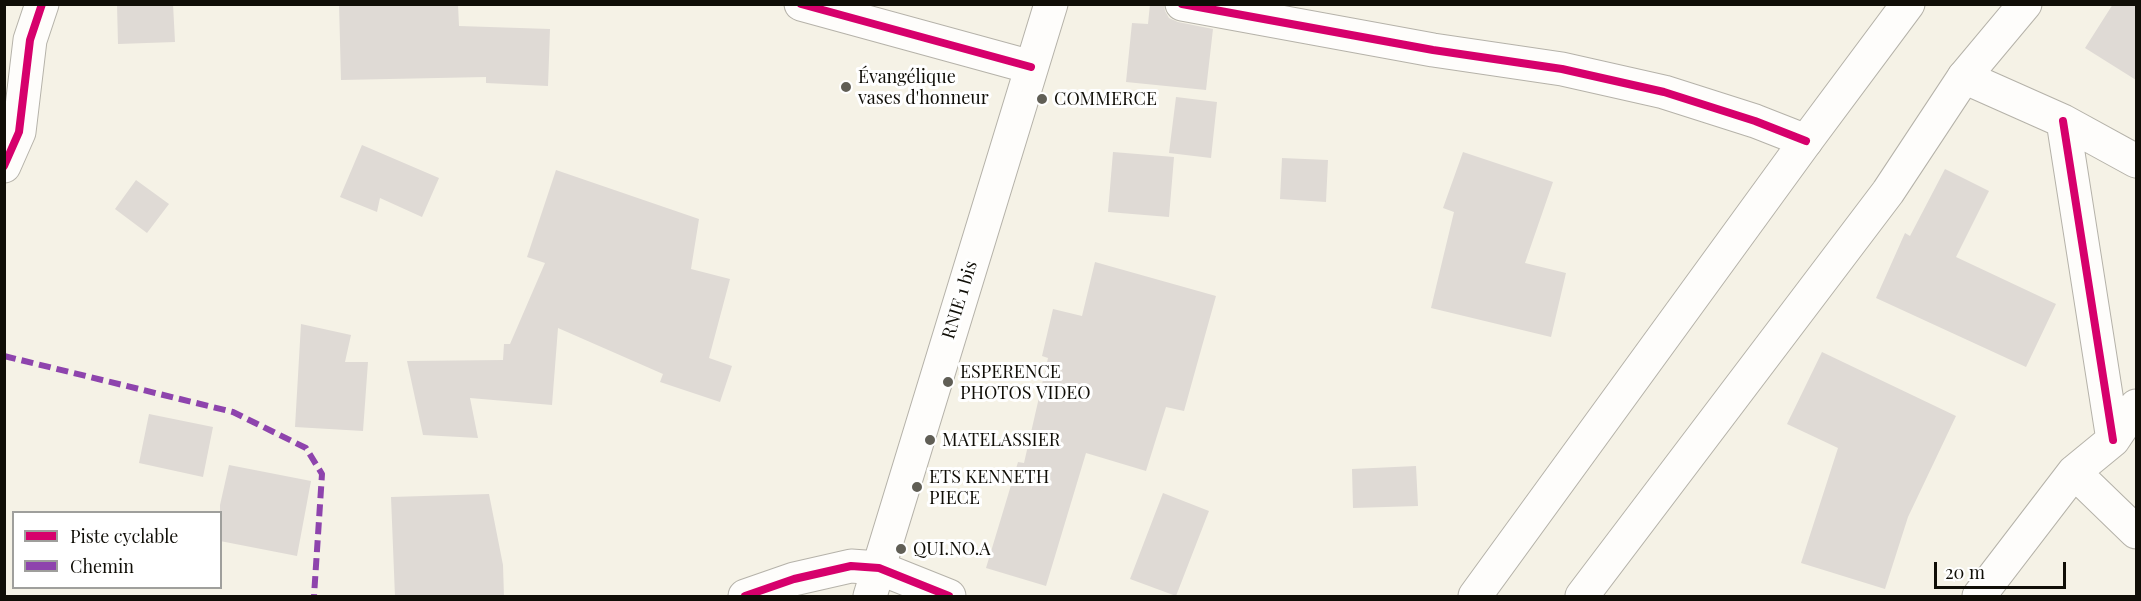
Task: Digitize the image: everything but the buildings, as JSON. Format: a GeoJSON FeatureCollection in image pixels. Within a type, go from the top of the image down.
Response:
{"type":"FeatureCollection","features":[{"type":"Feature","properties":{"kind":"street"},"geometry":{"type":"LineString","coordinates":[[4,166],[19,132],[30,40],[42,4]]}},
{"type":"Feature","properties":{"kind":"street"},"geometry":{"type":"LineString","coordinates":[[801,4],[1032,67]]}},
{"type":"Feature","properties":{"kind":"street","name":"RNIE 1 bis"},"geometry":{"type":"LineString","coordinates":[[874,583],[1051,4]]}},
{"type":"Feature","properties":{"kind":"street"},"geometry":{"type":"LineString","coordinates":[[1182,4],[1432,50],[1562,69],[1664,92],[1806,141]]}},
{"type":"Feature","properties":{"kind":"street"},"geometry":{"type":"LineString","coordinates":[[1475,597],[1908,4]]}},
{"type":"Feature","properties":{"kind":"street"},"geometry":{"type":"LineString","coordinates":[[1582,597],[1888,192],[1964,77],[2025,4]]}},
{"type":"Feature","properties":{"kind":"street"},"geometry":{"type":"LineString","coordinates":[[1964,77],[2063,122],[2136,161]]}},
{"type":"Feature","properties":{"kind":"street"},"geometry":{"type":"LineString","coordinates":[[2063,122],[2113,440]]}},
{"type":"Feature","properties":{"kind":"street"},"geometry":{"type":"LineString","coordinates":[[1979,597],[2074,472],[2113,440],[2136,406]]}},
{"type":"Feature","properties":{"kind":"street"},"geometry":{"type":"LineString","coordinates":[[2074,472],[2136,532]]}},
{"type":"Feature","properties":{"kind":"street"},"geometry":{"type":"LineString","coordinates":[[745,597],[794,579],[851,566],[874,583],[949,597]]}},
{"type":"Feature","properties":{"kind":"marked path"},"geometry":{"type":"LineString","coordinates":[[4,356],[233,412],[306,448],[322,474],[314,596]]}},
{"type":"Feature","properties":{"kind":"cycle path"},"geometry":{"type":"LineString","coordinates":[[4,166],[19,132],[30,40],[42,4]]}},
{"type":"Feature","properties":{"kind":"cycle path"},"geometry":{"type":"LineString","coordinates":[[801,4],[1031,67]]}},
{"type":"Feature","properties":{"kind":"cycle path"},"geometry":{"type":"LineString","coordinates":[[1182,4],[1433,50],[1562,69],[1664,92],[1755,121],[1806,141]]}},
{"type":"Feature","properties":{"kind":"cycle path"},"geometry":{"type":"LineString","coordinates":[[2063,121],[2113,440]]}},
{"type":"Feature","properties":{"kind":"cycle path"},"geometry":{"type":"LineString","coordinates":[[745,596],[794,579],[851,566],[879,568],[949,596]]}},
{"type":"Feature","properties":{"kind":"place","name":"Évangélique vases d'honneur"},"geometry":{"type":"Point","coordinates":[846,87]}},
{"type":"Feature","properties":{"kind":"place","name":"COMMERCE"},"geometry":{"type":"Point","coordinates":[1042,99]}},
{"type":"Feature","properties":{"kind":"place","name":"ESPERENCE PHOTOS VIDEO"},"geometry":{"type":"Point","coordinates":[948,382]}},
{"type":"Feature","properties":{"kind":"place","name":"MATELASSIER"},"geometry":{"type":"Point","coordinates":[930,440]}},
{"type":"Feature","properties":{"kind":"place","name":"ETS KENNETH PIECE"},"geometry":{"type":"Point","coordinates":[917,487]}},
{"type":"Feature","properties":{"kind":"place","name":"QUI.NO.A"},"geometry":{"type":"Point","coordinates":[901,549]}}]}
